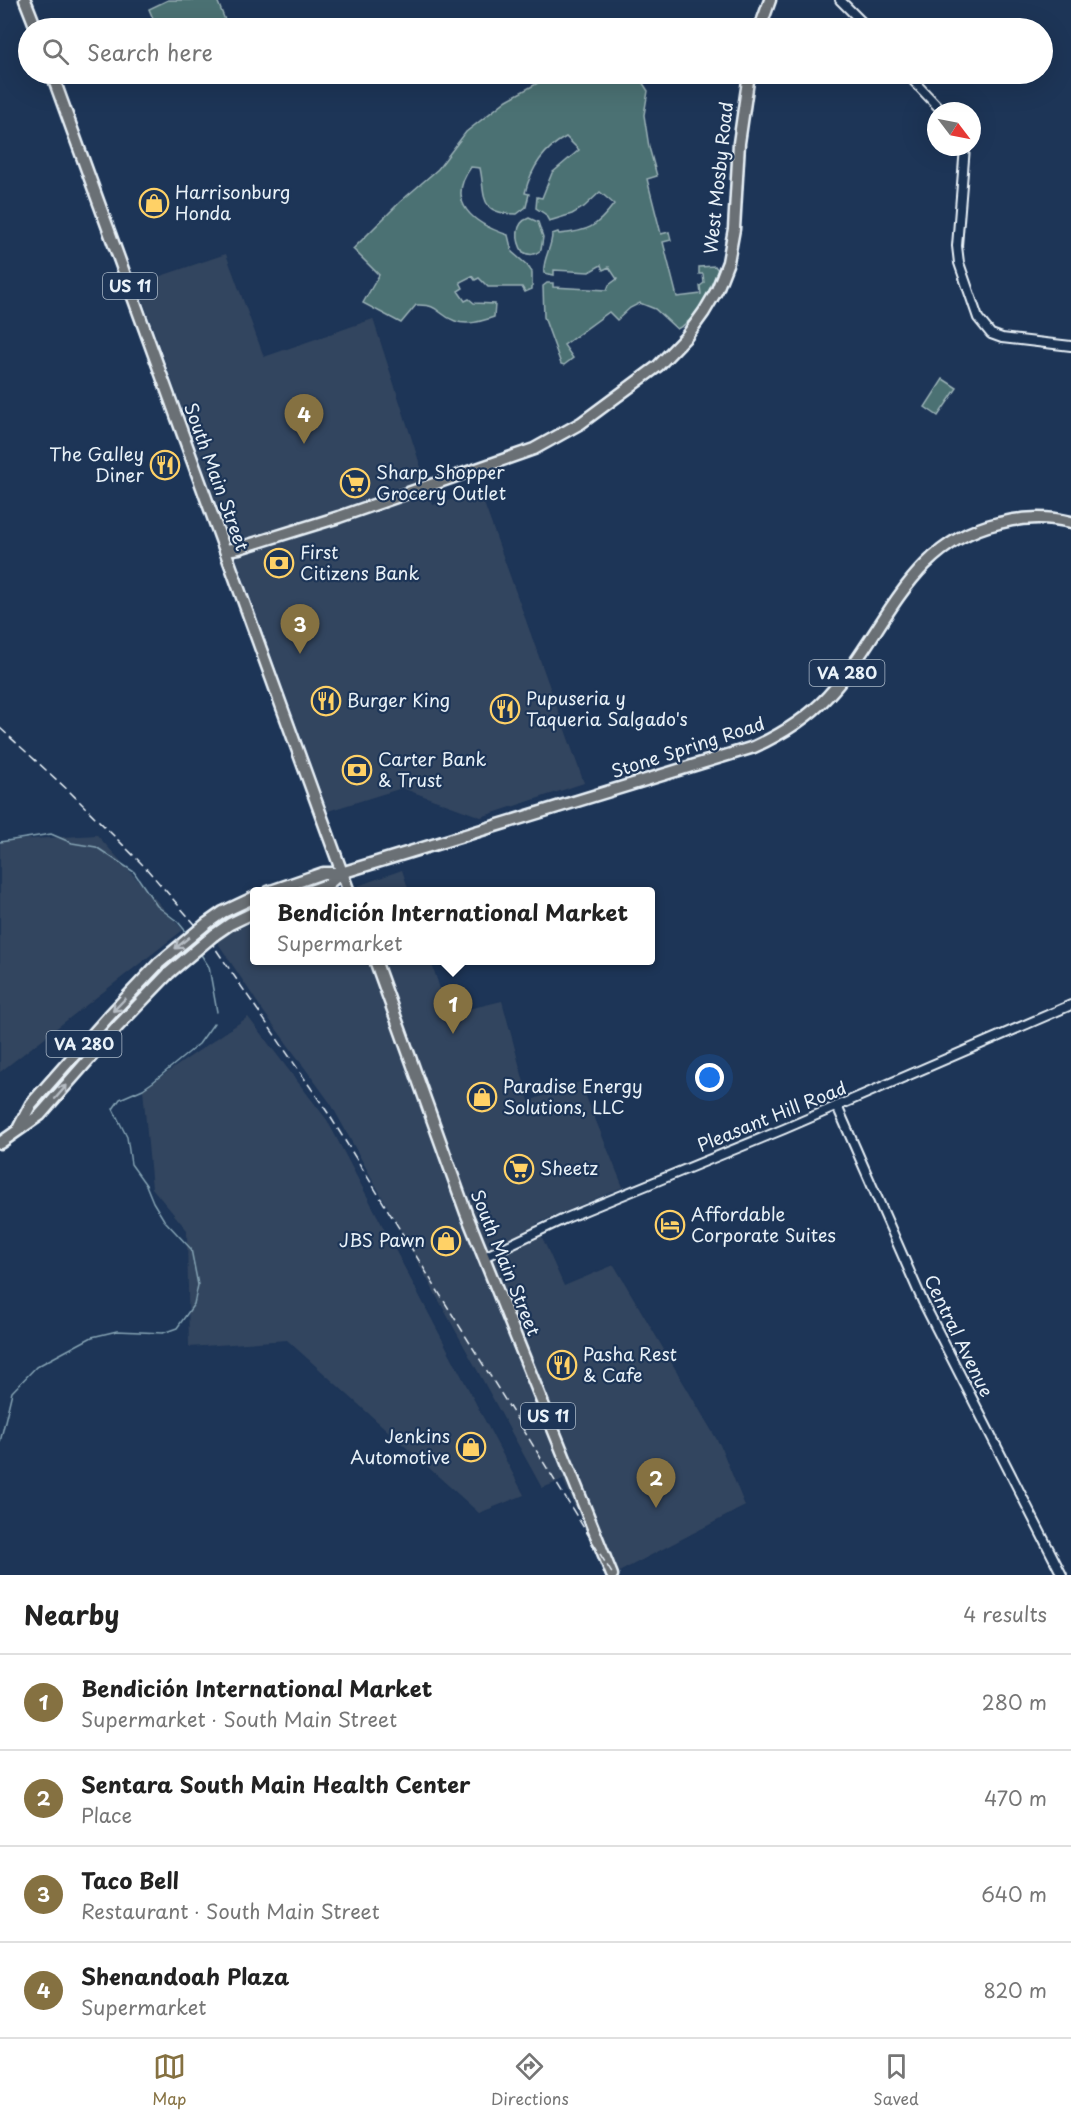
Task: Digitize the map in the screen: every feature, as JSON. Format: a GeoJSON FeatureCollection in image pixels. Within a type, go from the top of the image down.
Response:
{"type":"FeatureCollection","features":[{"type":"Feature","properties":{"kind":"main road"},"geometry":{"type":"LineString","coordinates":[[25,0],[32,18]]}},
{"type":"Feature","properties":{"kind":"main road"},"geometry":{"type":"LineString","coordinates":[[764,18],[770,0]]}},
{"type":"Feature","properties":{"kind":"main road","name":"South Main Street"},"geometry":{"type":"LineString","coordinates":[[56,84],[347,887]]}},
{"type":"Feature","properties":{"kind":"main road","name":"West Mosby Road"},"geometry":{"type":"LineString","coordinates":[[226,550],[339,517],[534,449],[581,423],[658,366],[688,334],[704,312],[717,290],[728,262],[734,229],[741,118],[747,84]]}},
{"type":"Feature","properties":{"kind":"main road","name":"Stone Spring Road"},"geometry":{"type":"LineString","coordinates":[[280,887],[323,873],[341,873],[711,760],[769,740],[799,722],[843,680],[915,573],[952,541],[986,526],[1016,519],[1038,518],[1071,522]]}},
{"type":"Feature","properties":{"kind":"main road","name":"Stone Spring Road"},"geometry":{"type":"LineString","coordinates":[[321,887],[327,885],[341,873]]}},
{"type":"Feature","properties":{"kind":"main road","name":"VA 280"},"geometry":{"type":"LineString","coordinates":[[17,1130],[31,1104],[159,963],[223,912],[250,899]]}},
{"type":"Feature","properties":{"kind":"main road","name":"VA 280"},"geometry":{"type":"LineString","coordinates":[[0,1143],[40,1115],[118,1026],[169,973],[214,935],[250,914]]}},
{"type":"Feature","properties":{"kind":"main road","name":"South Main Street"},"geometry":{"type":"LineString","coordinates":[[377,965],[459,1194],[612,1575]]}},
{"type":"Feature","properties":{"kind":"street"},"geometry":{"type":"LineString","coordinates":[[840,0],[858,18]]}},
{"type":"Feature","properties":{"kind":"street"},"geometry":{"type":"LineString","coordinates":[[917,84],[934,102]]}},
{"type":"Feature","properties":{"kind":"street"},"geometry":{"type":"LineString","coordinates":[[963,156],[957,246],[959,263],[978,318],[991,334],[1002,338],[1071,346]]}},
{"type":"Feature","properties":{"kind":"street","name":"Pleasant Hill Road"},"geometry":{"type":"LineString","coordinates":[[484,1257],[564,1219],[837,1106],[1071,1005]]}},
{"type":"Feature","properties":{"kind":"street","name":"Central Avenue"},"geometry":{"type":"LineString","coordinates":[[837,1106],[923,1302],[1062,1575]]}},
{"type":"Feature","properties":{"kind":"shaded area"},"geometry":{"type":"Polygon","coordinates":[[[226,254],[264,357],[373,319],[433,505],[480,492],[584,783],[481,817],[402,788],[328,811],[137,284],[226,254]]]}},
{"type":"Feature","properties":{"kind":"shaded area"},"geometry":{"type":"Polygon","coordinates":[[[97,835],[183,930],[0,1072],[0,841],[97,835]]]}},
{"type":"Feature","properties":{"kind":"shaded area"},"geometry":{"type":"Polygon","coordinates":[[[402,870],[408,887],[355,887],[402,870]]]}},
{"type":"Feature","properties":{"kind":"shaded area"},"geometry":{"type":"Polygon","coordinates":[[[250,924],[250,965],[432,965],[448,1014],[502,1001],[529,1101],[580,1082],[623,1187],[536,1224],[564,1286],[614,1265],[720,1445],[745,1506],[613,1575],[605,1575],[563,1480],[542,1488],[331,1104],[261,1008],[214,937],[250,924]]]}},
{"type":"Feature","properties":{"kind":"shaded area"},"geometry":{"type":"Polygon","coordinates":[[[248,1017],[327,1120],[524,1495],[479,1513],[287,1340],[189,1347],[187,1230],[152,1188],[143,1089],[248,1017]]]}},
{"type":"Feature","properties":{"kind":"green space"},"geometry":{"type":"Polygon","coordinates":[[[168,0],[217,0],[224,18],[153,18],[149,9],[168,0]]]}},
{"type":"Feature","properties":{"kind":"green space"},"geometry":{"type":"Polygon","coordinates":[[[536,84],[643,84],[648,91],[644,115],[657,176],[647,179],[661,234],[669,232],[671,240],[663,242],[677,297],[701,294],[700,286],[704,283],[703,274],[699,274],[699,267],[715,266],[718,270],[702,304],[684,325],[677,329],[655,309],[640,303],[630,308],[617,320],[609,312],[564,345],[573,358],[564,365],[561,364],[544,317],[543,286],[553,283],[553,287],[607,290],[609,285],[617,279],[609,267],[603,270],[601,265],[589,272],[554,270],[554,275],[544,273],[544,263],[552,234],[591,227],[614,204],[600,192],[584,207],[572,214],[549,221],[545,214],[536,208],[537,197],[542,198],[552,173],[579,150],[566,137],[551,147],[539,160],[525,193],[529,194],[526,207],[517,214],[495,211],[489,207],[484,194],[480,168],[471,167],[461,191],[462,201],[474,218],[508,235],[512,252],[532,272],[532,289],[525,292],[522,287],[488,287],[479,278],[475,280],[472,276],[460,282],[463,288],[458,291],[465,301],[469,299],[474,303],[495,304],[494,317],[469,323],[455,321],[430,306],[416,305],[401,323],[363,303],[379,275],[353,249],[400,202],[438,169],[466,132],[507,100],[536,84]]]}},
{"type":"Feature","properties":{"kind":"green space"},"geometry":{"type":"Polygon","coordinates":[[[529,218],[538,222],[543,237],[541,250],[532,254],[523,252],[518,238],[521,224],[529,218]]]}},
{"type":"Feature","properties":{"kind":"green space"},"geometry":{"type":"Polygon","coordinates":[[[943,379],[957,388],[938,416],[925,407],[943,379]]]}},
{"type":"Feature","properties":{"kind":"waterway"},"geometry":{"type":"LineString","coordinates":[[0,842],[51,834],[72,843],[96,847],[134,872],[157,906],[178,922],[188,934]]}},
{"type":"Feature","properties":{"kind":"waterway"},"geometry":{"type":"LineString","coordinates":[[200,953],[209,967],[217,1012]]}},
{"type":"Feature","properties":{"kind":"waterway"},"geometry":{"type":"LineString","coordinates":[[0,1442],[12,1392],[36,1367],[92,1337],[117,1331],[163,1333],[177,1328],[194,1304],[198,1285],[191,1249],[164,1220],[146,1185],[131,1164],[127,1137],[113,1109],[120,1099],[143,1089],[199,1044],[214,1023]]}},
{"type":"Feature","properties":{"kind":"railway"},"geometry":{"type":"LineString","coordinates":[[0,728],[69,791],[145,867],[213,945],[328,1113],[613,1575]]}},
{"type":"Feature","properties":{"kind":"place","name":"Harrisonburg Honda"},"geometry":{"type":"Point","coordinates":[154,203]}},
{"type":"Feature","properties":{"kind":"place","name":"Shenandoah Plaza"},"geometry":{"type":"Point","coordinates":[304,444]}},
{"type":"Feature","properties":{"kind":"place","name":"The Galley Diner"},"geometry":{"type":"Point","coordinates":[165,465]}},
{"type":"Feature","properties":{"kind":"place","name":"Sharp Shopper Grocery Outlet"},"geometry":{"type":"Point","coordinates":[355,483]}},
{"type":"Feature","properties":{"kind":"place","name":"First Citizens Bank"},"geometry":{"type":"Point","coordinates":[279,563]}},
{"type":"Feature","properties":{"kind":"place","name":"Taco Bell"},"geometry":{"type":"Point","coordinates":[300,654]}},
{"type":"Feature","properties":{"kind":"place","name":"Burger King"},"geometry":{"type":"Point","coordinates":[326,701]}},
{"type":"Feature","properties":{"kind":"place","name":"Pupuseria y Taqueria Salgado's"},"geometry":{"type":"Point","coordinates":[505,709]}},
{"type":"Feature","properties":{"kind":"place","name":"Carter Bank & Trust"},"geometry":{"type":"Point","coordinates":[357,770]}},
{"type":"Feature","properties":{"kind":"place","name":"Bendición International Market"},"geometry":{"type":"Point","coordinates":[453,1034]}},
{"type":"Feature","properties":{"kind":"place","name":"Paradise Energy Solutions, LLC"},"geometry":{"type":"Point","coordinates":[482,1097]}},
{"type":"Feature","properties":{"kind":"place","name":"Sheetz"},"geometry":{"type":"Point","coordinates":[519,1169]}},
{"type":"Feature","properties":{"kind":"place","name":"Affordable Corporate Suites"},"geometry":{"type":"Point","coordinates":[670,1225]}},
{"type":"Feature","properties":{"kind":"place","name":"JBS Pawn"},"geometry":{"type":"Point","coordinates":[446,1241]}},
{"type":"Feature","properties":{"kind":"place","name":"Pasha Rest & Cafe"},"geometry":{"type":"Point","coordinates":[562,1365]}},
{"type":"Feature","properties":{"kind":"place","name":"Jenkins Automotive"},"geometry":{"type":"Point","coordinates":[471,1447]}},
{"type":"Feature","properties":{"kind":"place","name":"Sentara South Main Health Center"},"geometry":{"type":"Point","coordinates":[656,1508]}}]}
